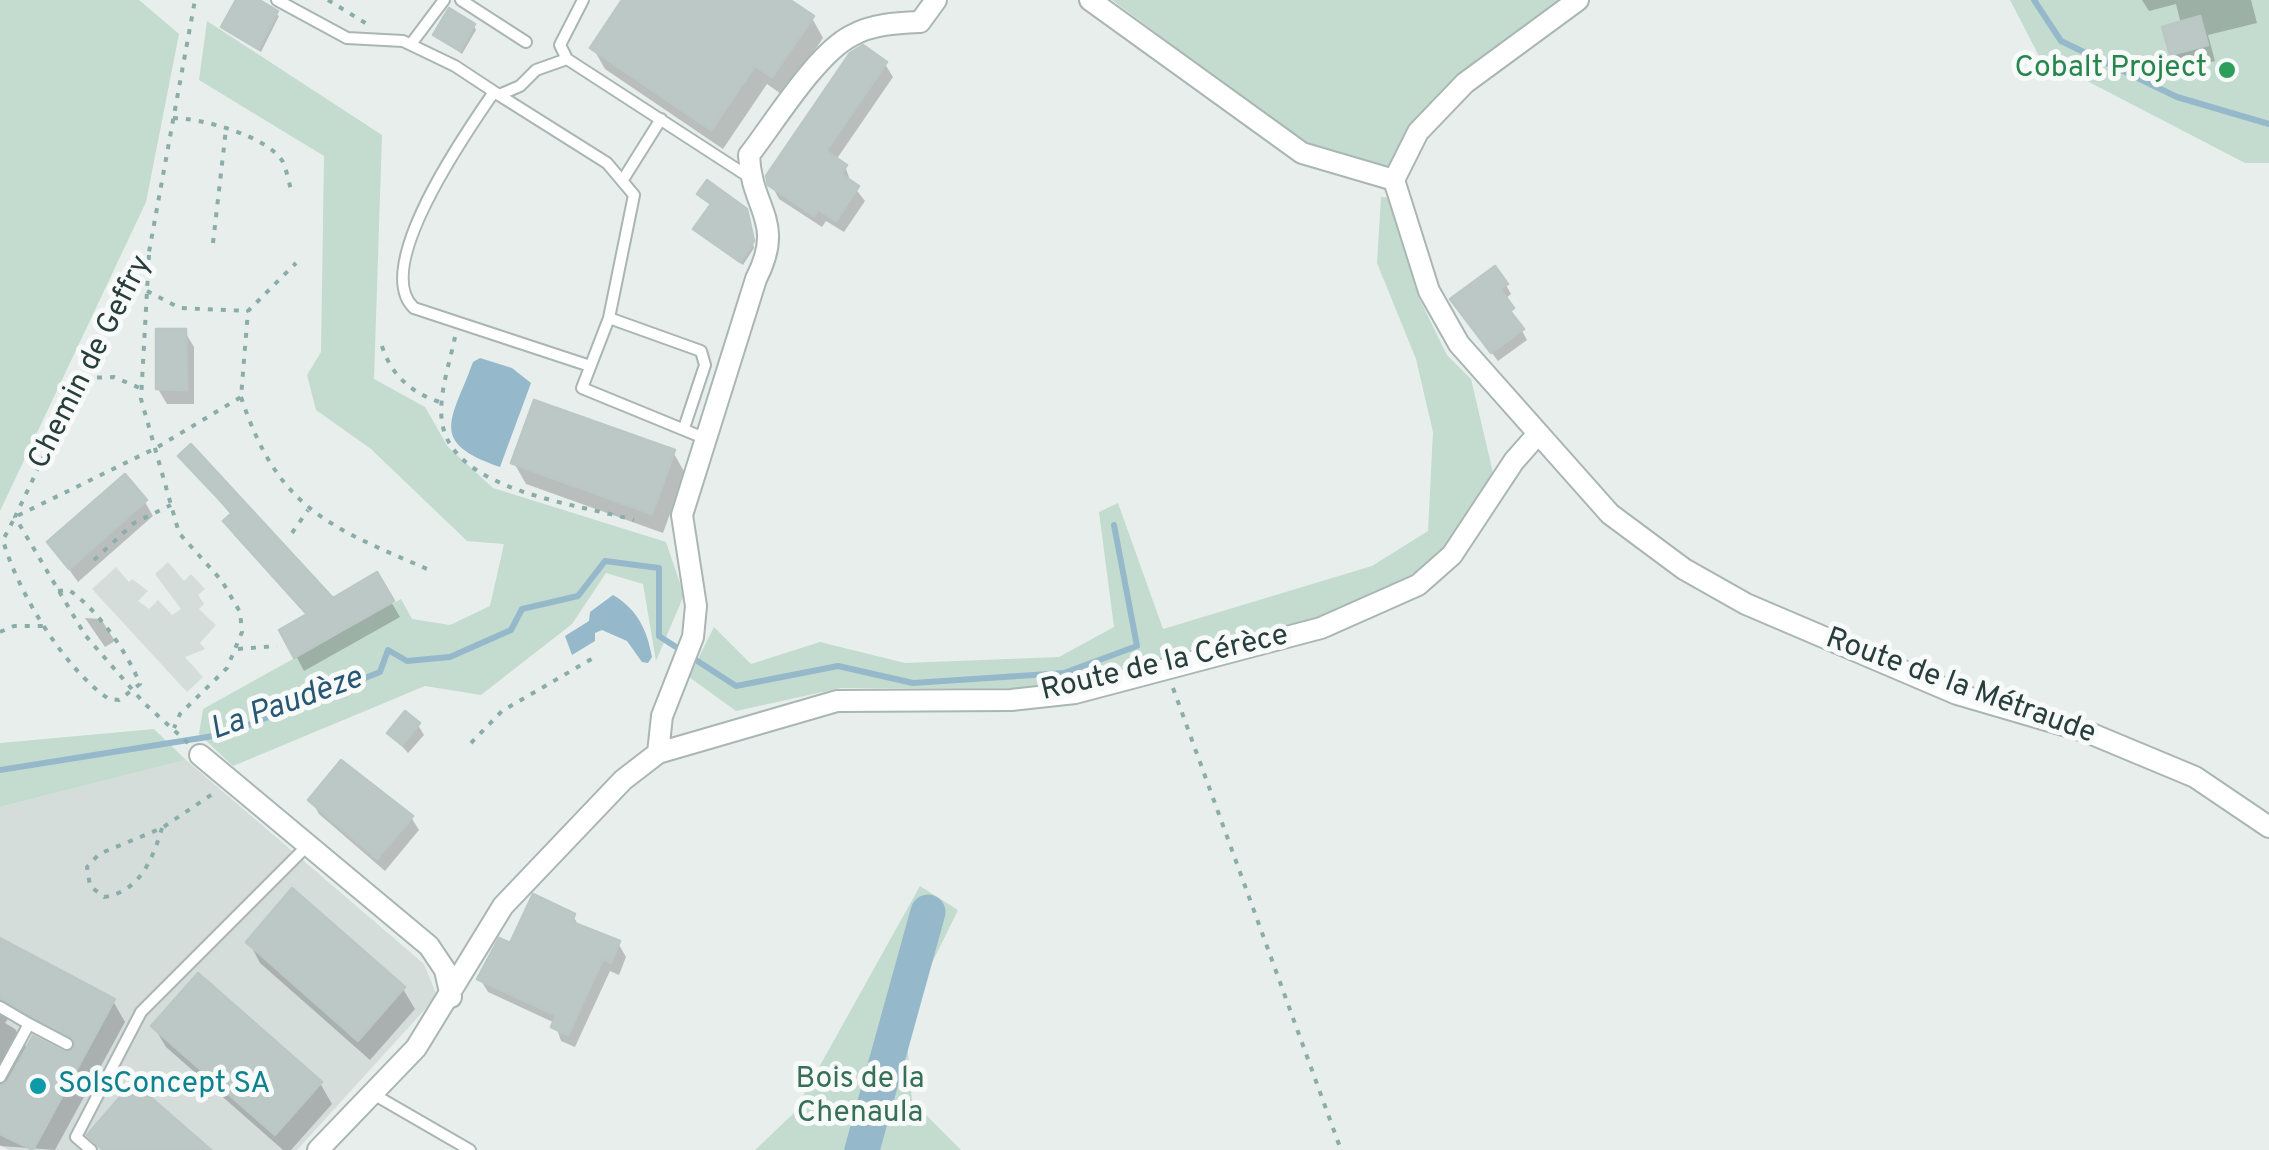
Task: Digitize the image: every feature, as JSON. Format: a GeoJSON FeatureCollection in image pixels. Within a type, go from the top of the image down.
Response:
{"type":"FeatureCollection","features":[{"type":"Feature","properties":{"kind":"street"},"geometry":{"type":"LineString","coordinates":[[658,753],[662,716],[693,637],[696,606],[682,515],[756,280],[769,253],[768,217],[750,178],[749,155],[817,68],[849,36],[885,24],[920,22],[936,0]]}},
{"type":"Feature","properties":{"kind":"street"},"geometry":{"type":"LineString","coordinates":[[1090,0],[1302,153],[1394,180],[1418,132],[1466,83],[1578,0]]}},
{"type":"Feature","properties":{"kind":"street","name":"Route de la Métraude"},"geometry":{"type":"LineString","coordinates":[[1394,180],[1429,290],[1451,331],[1537,435],[1610,514],[1684,569],[1746,604],[1957,694],[2087,732],[2195,777],[2269,827]]}},
{"type":"Feature","properties":{"kind":"street","name":"Route de la Cérèce"},"geometry":{"type":"LineString","coordinates":[[318,1150],[416,1048],[451,997],[503,906],[622,780],[658,753],[837,700],[1075,693],[1320,628],[1418,585],[1452,555],[1514,461],[1537,435]]}},
{"type":"Feature","properties":{"kind":"street"},"geometry":{"type":"LineString","coordinates":[[200,756],[430,946],[445,970],[451,997]]}},
{"type":"Feature","properties":{"kind":"lane"},"geometry":{"type":"LineString","coordinates":[[277,0],[347,38],[374,42],[388,38],[411,44],[624,178],[634,195],[609,318],[582,388],[704,438]]}},
{"type":"Feature","properties":{"kind":"lane"},"geometry":{"type":"LineString","coordinates":[[411,44],[444,0]]}},
{"type":"Feature","properties":{"kind":"lane"},"geometry":{"type":"LineString","coordinates":[[461,0],[526,42]]}},
{"type":"Feature","properties":{"kind":"lane"},"geometry":{"type":"LineString","coordinates":[[583,0],[560,45],[566,58],[750,178]]}},
{"type":"Feature","properties":{"kind":"lane"},"geometry":{"type":"LineString","coordinates":[[566,58],[536,70],[520,86],[496,94],[440,174],[422,210],[401,282],[404,298],[414,308],[590,366]]}},
{"type":"Feature","properties":{"kind":"lane"},"geometry":{"type":"LineString","coordinates":[[624,178],[661,119]]}},
{"type":"Feature","properties":{"kind":"lane"},"geometry":{"type":"LineString","coordinates":[[609,318],[701,351],[705,366],[684,428]]}},
{"type":"Feature","properties":{"kind":"lane"},"geometry":{"type":"LineString","coordinates":[[91,1150],[76,1136],[141,1012],[308,845]]}},
{"type":"Feature","properties":{"kind":"lane"},"geometry":{"type":"LineString","coordinates":[[0,1008],[66,1044]]}},
{"type":"Feature","properties":{"kind":"lane"},"geometry":{"type":"LineString","coordinates":[[0,1077],[29,1024]]}},
{"type":"Feature","properties":{"kind":"lane"},"geometry":{"type":"LineString","coordinates":[[373,1094],[470,1150]]}},
{"type":"Feature","properties":{"kind":"path","name":"Chemin de Geffry"},"geometry":{"type":"LineString","coordinates":[[46,626],[8,557],[3,540],[130,275],[150,252],[194,0]]}},
{"type":"Feature","properties":{"kind":"path"},"geometry":{"type":"LineString","coordinates":[[328,0],[388,38]]}},
{"type":"Feature","properties":{"kind":"path"},"geometry":{"type":"LineString","coordinates":[[174,118],[200,118],[266,146],[282,161],[292,194]]}},
{"type":"Feature","properties":{"kind":"path"},"geometry":{"type":"LineString","coordinates":[[213,243],[226,129]]}},
{"type":"Feature","properties":{"kind":"path"},"geometry":{"type":"LineString","coordinates":[[150,252],[142,389],[156,448],[179,533],[222,581],[240,612],[238,649],[228,668],[180,714],[175,729],[135,692],[86,635],[16,517],[156,448],[241,397]]}},
{"type":"Feature","properties":{"kind":"path"},"geometry":{"type":"LineString","coordinates":[[296,263],[248,311],[241,397],[252,429],[274,469],[308,510],[350,536],[434,572]]}},
{"type":"Feature","properties":{"kind":"path"},"geometry":{"type":"LineString","coordinates":[[147,291],[180,308],[248,311]]}},
{"type":"Feature","properties":{"kind":"path"},"geometry":{"type":"LineString","coordinates":[[458,322],[443,403],[444,432],[460,462],[492,481],[634,520]]}},
{"type":"Feature","properties":{"kind":"path"},"geometry":{"type":"LineString","coordinates":[[382,346],[388,365],[408,384],[424,398],[443,403]]}},
{"type":"Feature","properties":{"kind":"path"},"geometry":{"type":"LineString","coordinates":[[82,378],[114,377],[142,389]]}},
{"type":"Feature","properties":{"kind":"path"},"geometry":{"type":"LineString","coordinates":[[94,560],[134,523],[171,505]]}},
{"type":"Feature","properties":{"kind":"path"},"geometry":{"type":"LineString","coordinates":[[292,533],[308,510]]}},
{"type":"Feature","properties":{"kind":"path"},"geometry":{"type":"LineString","coordinates":[[0,632],[14,626],[46,626],[90,686],[109,699],[135,692],[140,684],[136,672],[112,637],[80,597],[69,590],[58,591]]}},
{"type":"Feature","properties":{"kind":"path"},"geometry":{"type":"LineString","coordinates":[[238,649],[276,646]]}},
{"type":"Feature","properties":{"kind":"path"},"geometry":{"type":"LineString","coordinates":[[471,743],[502,711],[594,658]]}},
{"type":"Feature","properties":{"kind":"path"},"geometry":{"type":"LineString","coordinates":[[1166,669],[1341,1150]]}},
{"type":"Feature","properties":{"kind":"path"},"geometry":{"type":"LineString","coordinates":[[162,828],[148,867],[134,883],[116,895],[104,897],[90,886],[88,868],[100,854],[162,828],[230,780]]}},
{"type":"Feature","properties":{"kind":"shaded area"},"geometry":{"type":"Polygon","coordinates":[[[168,562],[184,581],[191,574],[205,589],[198,595],[204,604],[199,609],[216,625],[200,643],[205,649],[185,657],[203,677],[187,692],[92,589],[116,567],[129,582],[132,579],[148,591],[138,601],[149,609],[158,600],[172,615],[181,609],[155,574],[168,562]]]}},
{"type":"Feature","properties":{"kind":"shaded area"},"geometry":{"type":"Polygon","coordinates":[[[186,760],[424,964],[437,996],[297,1150],[9,1150],[0,1145],[0,807],[186,760]]]}},
{"type":"Feature","properties":{"kind":"green space"},"geometry":{"type":"Polygon","coordinates":[[[0,0],[139,0],[179,34],[146,202],[0,511],[0,0]]]}},
{"type":"Feature","properties":{"kind":"green space"},"geometry":{"type":"Polygon","coordinates":[[[1112,0],[1560,0],[1444,97],[1404,142],[1387,168],[1307,146],[1112,0]]]}},
{"type":"Feature","properties":{"kind":"green space"},"geometry":{"type":"Polygon","coordinates":[[[2010,0],[2269,0],[2269,163],[2245,163],[2039,56],[2010,0]]]}},
{"type":"Feature","properties":{"kind":"green space"},"geometry":{"type":"Polygon","coordinates":[[[207,21],[382,135],[374,379],[425,407],[448,447],[493,488],[666,542],[684,595],[656,661],[643,584],[606,573],[572,624],[481,695],[425,686],[233,766],[199,734],[203,709],[401,599],[412,619],[450,625],[490,606],[504,544],[467,541],[371,449],[316,410],[307,375],[321,352],[324,156],[199,80],[207,21]]]}},
{"type":"Feature","properties":{"kind":"green space"},"geometry":{"type":"Polygon","coordinates":[[[1381,197],[1393,198],[1418,296],[1447,355],[1471,379],[1494,477],[1447,546],[1417,577],[1321,617],[1150,667],[1076,683],[1015,688],[841,688],[736,711],[689,677],[714,627],[751,664],[820,642],[905,663],[1059,657],[1114,627],[1099,512],[1118,503],[1163,629],[1372,566],[1428,531],[1433,432],[1416,359],[1377,263],[1381,197]]]}},
{"type":"Feature","properties":{"kind":"green space"},"geometry":{"type":"Polygon","coordinates":[[[154,729],[186,760],[0,807],[0,743],[154,729]]]}},
{"type":"Feature","properties":{"kind":"green space","name":"Bois de la Chenaula"},"geometry":{"type":"Polygon","coordinates":[[[920,886],[958,910],[905,1018],[912,1101],[961,1150],[755,1150],[793,1114],[920,886]]]}},
{"type":"Feature","properties":{"kind":"water"},"geometry":{"type":"Polygon","coordinates":[[[480,358],[512,368],[531,383],[500,467],[462,448],[451,427],[473,362],[480,358]]]}},
{"type":"Feature","properties":{"kind":"water"},"geometry":{"type":"Polygon","coordinates":[[[613,595],[640,622],[652,657],[648,663],[642,662],[627,641],[602,630],[595,633],[595,641],[572,655],[565,636],[589,621],[590,612],[613,595]]]}},
{"type":"Feature","properties":{"kind":"building"},"geometry":{"type":"Polygon","coordinates":[[[236,0],[259,0],[278,11],[258,49],[221,27],[236,0]]]}},
{"type":"Feature","properties":{"kind":"building"},"geometry":{"type":"Polygon","coordinates":[[[622,0],[790,0],[814,16],[772,77],[755,66],[711,130],[590,48],[622,0]]]}},
{"type":"Feature","properties":{"kind":"building"},"geometry":{"type":"Polygon","coordinates":[[[449,8],[475,24],[460,51],[433,35],[449,8]]]}},
{"type":"Feature","properties":{"kind":"building"},"geometry":{"type":"Polygon","coordinates":[[[2200,16],[2208,45],[2170,55],[2162,27],[2200,16]]]}},
{"type":"Feature","properties":{"kind":"building"},"geometry":{"type":"Polygon","coordinates":[[[863,45],[887,62],[826,151],[847,165],[841,174],[859,186],[836,221],[818,209],[814,216],[768,185],[766,176],[850,53],[863,45]]]}},
{"type":"Feature","properties":{"kind":"building"},"geometry":{"type":"Polygon","coordinates":[[[707,180],[747,209],[754,241],[740,262],[693,229],[711,204],[697,194],[707,180]]]}},
{"type":"Feature","properties":{"kind":"building"},"geometry":{"type":"Polygon","coordinates":[[[1495,266],[1508,284],[1500,289],[1514,308],[1510,311],[1524,329],[1491,353],[1450,299],[1495,266]]]}},
{"type":"Feature","properties":{"kind":"building"},"geometry":{"type":"Polygon","coordinates":[[[156,329],[186,329],[187,390],[156,389],[156,329]]]}},
{"type":"Feature","properties":{"kind":"building"},"geometry":{"type":"Polygon","coordinates":[[[534,400],[675,450],[652,514],[511,463],[534,400]]]}},
{"type":"Feature","properties":{"kind":"building"},"geometry":{"type":"Polygon","coordinates":[[[191,444],[333,598],[377,572],[394,601],[294,658],[279,630],[307,614],[223,521],[232,513],[178,456],[191,444]]]}},
{"type":"Feature","properties":{"kind":"building"},"geometry":{"type":"Polygon","coordinates":[[[125,474],[147,500],[69,569],[47,542],[125,474]]]}},
{"type":"Feature","properties":{"kind":"building"},"geometry":{"type":"Polygon","coordinates":[[[405,711],[420,723],[402,745],[387,733],[405,711]]]}},
{"type":"Feature","properties":{"kind":"building"},"geometry":{"type":"Polygon","coordinates":[[[341,760],[413,816],[377,859],[308,800],[341,760]]]}},
{"type":"Feature","properties":{"kind":"building"},"geometry":{"type":"Polygon","coordinates":[[[292,888],[405,987],[358,1041],[246,942],[292,888]]]}},
{"type":"Feature","properties":{"kind":"building"},"geometry":{"type":"Polygon","coordinates":[[[533,894],[575,914],[572,922],[620,941],[611,963],[603,959],[568,1035],[551,1027],[556,1015],[477,979],[499,938],[510,943],[533,894]]]}},
{"type":"Feature","properties":{"kind":"building"},"geometry":{"type":"Polygon","coordinates":[[[0,938],[115,999],[33,1150],[0,1134],[0,1086],[8,1081],[33,1036],[66,1053],[76,1043],[0,998],[0,938]]]}},
{"type":"Feature","properties":{"kind":"building"},"geometry":{"type":"Polygon","coordinates":[[[198,973],[322,1082],[275,1135],[151,1026],[198,973]]]}},
{"type":"Feature","properties":{"kind":"building"},"geometry":{"type":"Polygon","coordinates":[[[133,1082],[211,1150],[103,1150],[87,1135],[133,1082]]]}},
{"type":"Feature","properties":{"kind":"waterway"},"geometry":{"type":"LineString","coordinates":[[2034,0],[2061,41],[2177,97],[2269,124]]}},
{"type":"Feature","properties":{"kind":"waterway","name":"La Paudèze"},"geometry":{"type":"LineString","coordinates":[[0,770],[226,734],[380,672],[388,650],[407,661],[450,657],[511,630],[522,609],[578,596],[605,561],[659,568],[659,636],[736,686],[838,666],[913,683],[1064,673],[1137,646],[1114,525]]}},
{"type":"Feature","properties":{"kind":"waterway","name":"La Paudèze"},"geometry":{"type":"LineString","coordinates":[[862,1150],[928,912]]}},
{"type":"Feature","properties":{"kind":"place","name":"Cobalt Project"},"geometry":{"type":"Point","coordinates":[2227,70]}},
{"type":"Feature","properties":{"kind":"place","name":"SolsConcept SA"},"geometry":{"type":"Point","coordinates":[38,1086]}}]}
